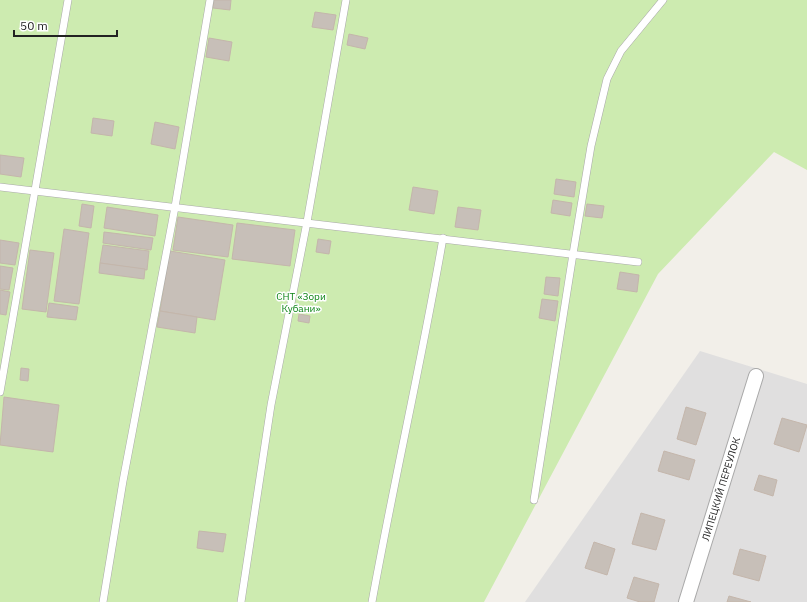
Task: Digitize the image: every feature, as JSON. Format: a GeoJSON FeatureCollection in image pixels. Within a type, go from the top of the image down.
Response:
{"type":"FeatureCollection","features":[{"type":"Feature","properties":{"kind":"street","name":"ЛИПЕЦКИЙ ПЕРЕУЛОК"},"geometry":{"type":"LineString","coordinates":[[686,602],[756,376]]}},
{"type":"Feature","properties":{"kind":"lane"},"geometry":{"type":"LineString","coordinates":[[0,392],[68,0]]}},
{"type":"Feature","properties":{"kind":"lane"},"geometry":{"type":"LineString","coordinates":[[103,602],[125,473],[175,207],[210,0]]}},
{"type":"Feature","properties":{"kind":"lane"},"geometry":{"type":"LineString","coordinates":[[241,602],[271,405],[307,222],[346,0]]}},
{"type":"Feature","properties":{"kind":"lane"},"geometry":{"type":"LineString","coordinates":[[534,500],[591,146],[607,79],[621,51],[663,0]]}},
{"type":"Feature","properties":{"kind":"lane"},"geometry":{"type":"LineString","coordinates":[[0,187],[638,262]]}},
{"type":"Feature","properties":{"kind":"lane"},"geometry":{"type":"LineString","coordinates":[[372,602],[390,502],[430,313],[443,238]]}},
{"type":"Feature","properties":{"kind":"shaded area"},"geometry":{"type":"Polygon","coordinates":[[[700,351],[807,384],[807,602],[525,602],[700,351]]]}},
{"type":"Feature","properties":{"kind":"green space","name":"СНТ «Зори Кубани»"},"geometry":{"type":"Polygon","coordinates":[[[0,0],[807,0],[807,170],[774,152],[658,274],[484,602],[0,602],[0,0]]]}},
{"type":"Feature","properties":{"kind":"building"},"geometry":{"type":"Polygon","coordinates":[[[214,0],[231,0],[230,10],[213,8],[214,0]]]}},
{"type":"Feature","properties":{"kind":"building"},"geometry":{"type":"Polygon","coordinates":[[[315,12],[336,15],[333,30],[312,27],[315,12]]]}},
{"type":"Feature","properties":{"kind":"building"},"geometry":{"type":"Polygon","coordinates":[[[349,34],[368,38],[365,49],[347,45],[349,34]]]}},
{"type":"Feature","properties":{"kind":"building"},"geometry":{"type":"Polygon","coordinates":[[[209,38],[232,42],[229,61],[206,57],[209,38]]]}},
{"type":"Feature","properties":{"kind":"building"},"geometry":{"type":"Polygon","coordinates":[[[93,118],[114,121],[112,136],[91,133],[93,118]]]}},
{"type":"Feature","properties":{"kind":"building"},"geometry":{"type":"Polygon","coordinates":[[[155,122],[179,127],[175,149],[151,144],[155,122]]]}},
{"type":"Feature","properties":{"kind":"building"},"geometry":{"type":"Polygon","coordinates":[[[0,155],[24,158],[21,177],[0,174],[0,155]]]}},
{"type":"Feature","properties":{"kind":"building"},"geometry":{"type":"Polygon","coordinates":[[[556,179],[576,182],[574,197],[554,194],[556,179]]]}},
{"type":"Feature","properties":{"kind":"building"},"geometry":{"type":"Polygon","coordinates":[[[413,187],[438,191],[434,214],[409,210],[413,187]]]}},
{"type":"Feature","properties":{"kind":"building"},"geometry":{"type":"Polygon","coordinates":[[[553,200],[572,203],[570,216],[551,213],[553,200]]]}},
{"type":"Feature","properties":{"kind":"building"},"geometry":{"type":"Polygon","coordinates":[[[82,204],[94,206],[91,228],[79,226],[82,204]]]}},
{"type":"Feature","properties":{"kind":"building"},"geometry":{"type":"Polygon","coordinates":[[[587,204],[604,206],[602,218],[585,216],[587,204]]]}},
{"type":"Feature","properties":{"kind":"building"},"geometry":{"type":"Polygon","coordinates":[[[107,207],[158,215],[155,236],[104,228],[107,207]]]}},
{"type":"Feature","properties":{"kind":"building"},"geometry":{"type":"Polygon","coordinates":[[[458,207],[481,210],[478,230],[455,227],[458,207]]]}},
{"type":"Feature","properties":{"kind":"building"},"geometry":{"type":"Polygon","coordinates":[[[178,217],[233,225],[228,257],[173,250],[178,217]]]}},
{"type":"Feature","properties":{"kind":"building"},"geometry":{"type":"Polygon","coordinates":[[[237,223],[295,230],[290,266],[232,259],[237,223]]]}},
{"type":"Feature","properties":{"kind":"building"},"geometry":{"type":"Polygon","coordinates":[[[64,229],[89,233],[79,304],[54,301],[64,229]]]}},
{"type":"Feature","properties":{"kind":"building"},"geometry":{"type":"Polygon","coordinates":[[[104,232],[153,238],[151,250],[103,243],[104,232]]]}},
{"type":"Feature","properties":{"kind":"building"},"geometry":{"type":"Polygon","coordinates":[[[318,239],[331,241],[329,254],[316,252],[318,239]]]}},
{"type":"Feature","properties":{"kind":"building"},"geometry":{"type":"Polygon","coordinates":[[[0,240],[19,243],[15,265],[0,263],[0,240]]]}},
{"type":"Feature","properties":{"kind":"building"},"geometry":{"type":"Polygon","coordinates":[[[103,245],[149,251],[147,270],[100,263],[103,245]]]}},
{"type":"Feature","properties":{"kind":"building"},"geometry":{"type":"Polygon","coordinates":[[[30,250],[54,253],[46,312],[22,309],[30,250]]]}},
{"type":"Feature","properties":{"kind":"building"},"geometry":{"type":"Polygon","coordinates":[[[170,251],[225,260],[215,320],[160,311],[170,251]]]}},
{"type":"Feature","properties":{"kind":"building"},"geometry":{"type":"Polygon","coordinates":[[[100,263],[145,269],[144,279],[99,273],[100,263]]]}},
{"type":"Feature","properties":{"kind":"building"},"geometry":{"type":"Polygon","coordinates":[[[0,266],[13,268],[9,290],[0,289],[0,266]]]}},
{"type":"Feature","properties":{"kind":"building"},"geometry":{"type":"Polygon","coordinates":[[[620,272],[639,275],[637,292],[617,289],[620,272]]]}},
{"type":"Feature","properties":{"kind":"building"},"geometry":{"type":"Polygon","coordinates":[[[546,277],[560,278],[558,296],[544,294],[546,277]]]}},
{"type":"Feature","properties":{"kind":"building"},"geometry":{"type":"Polygon","coordinates":[[[0,290],[10,292],[6,315],[0,314],[0,290]]]}},
{"type":"Feature","properties":{"kind":"building"},"geometry":{"type":"Polygon","coordinates":[[[542,299],[558,301],[555,321],[539,318],[542,299]]]}},
{"type":"Feature","properties":{"kind":"building"},"geometry":{"type":"Polygon","coordinates":[[[49,303],[78,307],[76,320],[47,317],[49,303]]]}},
{"type":"Feature","properties":{"kind":"building"},"geometry":{"type":"Polygon","coordinates":[[[160,311],[197,317],[195,333],[157,327],[160,311]]]}},
{"type":"Feature","properties":{"kind":"building"},"geometry":{"type":"Polygon","coordinates":[[[299,314],[310,316],[309,323],[298,321],[299,314]]]}},
{"type":"Feature","properties":{"kind":"building"},"geometry":{"type":"Polygon","coordinates":[[[21,368],[29,369],[28,381],[20,380],[21,368]]]}},
{"type":"Feature","properties":{"kind":"building"},"geometry":{"type":"Polygon","coordinates":[[[4,397],[59,405],[53,452],[0,445],[4,397]]]}},
{"type":"Feature","properties":{"kind":"building"},"geometry":{"type":"Polygon","coordinates":[[[686,407],[706,413],[696,445],[677,439],[686,407]]]}},
{"type":"Feature","properties":{"kind":"building"},"geometry":{"type":"Polygon","coordinates":[[[782,418],[807,425],[799,452],[774,444],[782,418]]]}},
{"type":"Feature","properties":{"kind":"building"},"geometry":{"type":"Polygon","coordinates":[[[664,451],[695,460],[689,480],[658,471],[664,451]]]}},
{"type":"Feature","properties":{"kind":"building"},"geometry":{"type":"Polygon","coordinates":[[[759,475],[777,480],[773,496],[754,490],[759,475]]]}},
{"type":"Feature","properties":{"kind":"building"},"geometry":{"type":"Polygon","coordinates":[[[641,513],[665,520],[656,550],[632,544],[641,513]]]}},
{"type":"Feature","properties":{"kind":"building"},"geometry":{"type":"Polygon","coordinates":[[[199,531],[226,534],[223,552],[197,548],[199,531]]]}},
{"type":"Feature","properties":{"kind":"building"},"geometry":{"type":"Polygon","coordinates":[[[594,542],[615,549],[607,575],[585,568],[594,542]]]}},
{"type":"Feature","properties":{"kind":"building"},"geometry":{"type":"Polygon","coordinates":[[[740,549],[766,556],[759,581],[733,574],[740,549]]]}},
{"type":"Feature","properties":{"kind":"building"},"geometry":{"type":"Polygon","coordinates":[[[634,577],[659,584],[654,602],[640,602],[627,598],[634,577]]]}},
{"type":"Feature","properties":{"kind":"building"},"geometry":{"type":"Polygon","coordinates":[[[729,596],[751,602],[727,602],[729,596]]]}}]}
